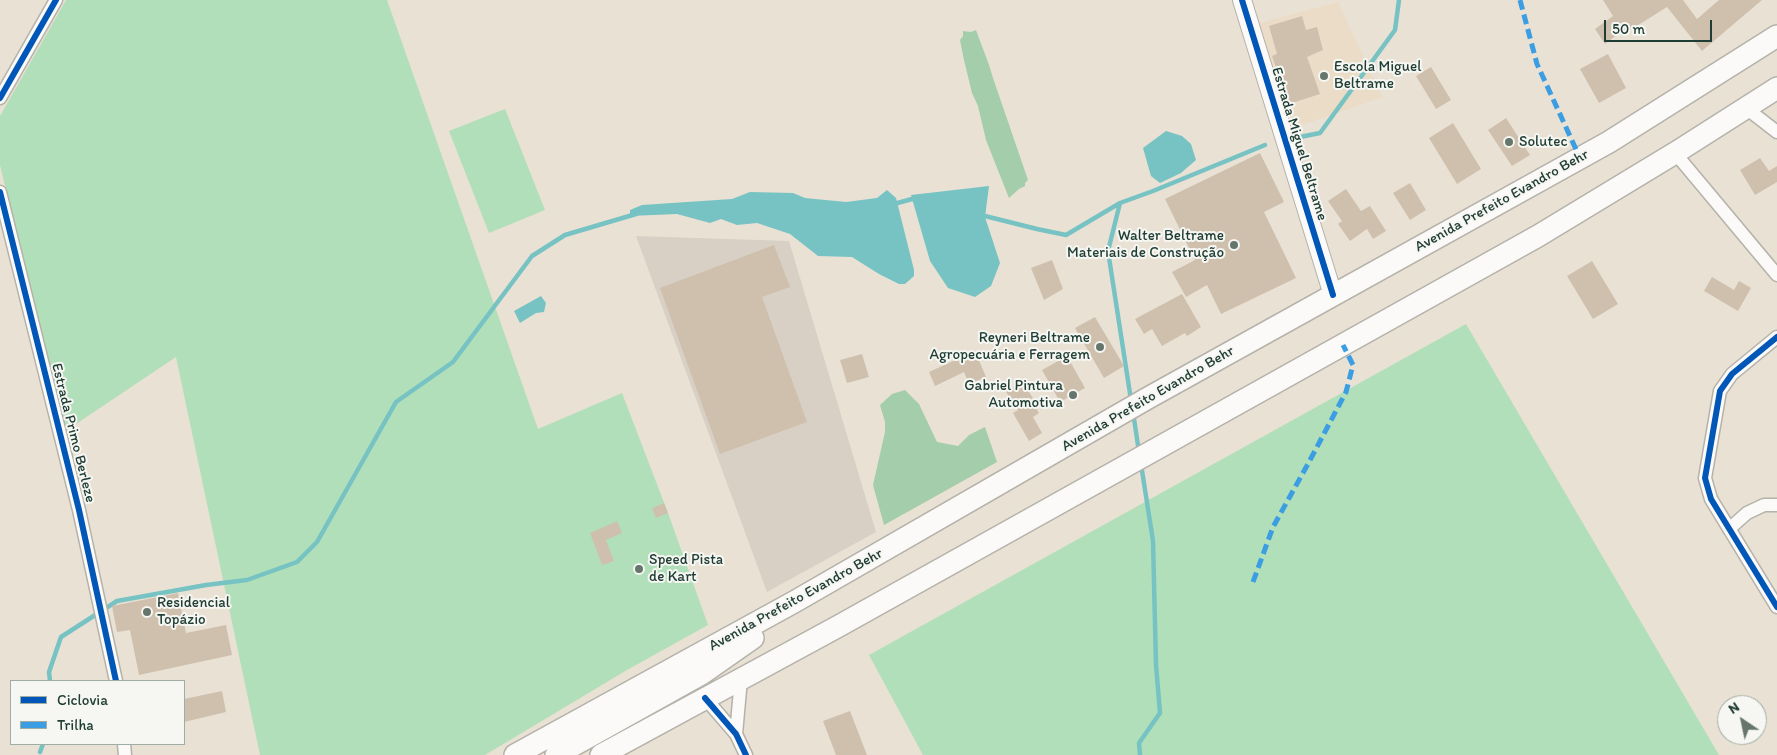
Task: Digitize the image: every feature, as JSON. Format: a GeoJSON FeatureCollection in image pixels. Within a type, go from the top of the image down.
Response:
{"type":"FeatureCollection","features":[{"type":"Feature","properties":{"kind":"highway","name":"Avenida Prefeito Evandro Behr"},"geometry":{"type":"LineString","coordinates":[[515,755],[794,602],[1155,394],[1609,142],[1777,36]]}},
{"type":"Feature","properties":{"kind":"highway"},"geometry":{"type":"LineString","coordinates":[[600,755],[741,679],[1454,284],[1538,236],[1675,153],[1777,88]]}},
{"type":"Feature","properties":{"kind":"highway"},"geometry":{"type":"LineString","coordinates":[[556,755],[703,673],[755,636],[794,602]]}},
{"type":"Feature","properties":{"kind":"street"},"geometry":{"type":"LineString","coordinates":[[0,98],[56,0]]}},
{"type":"Feature","properties":{"kind":"street","name":"Estrada Miguel Beltrame"},"geometry":{"type":"LineString","coordinates":[[1242,0],[1333,295]]}},
{"type":"Feature","properties":{"kind":"street"},"geometry":{"type":"LineString","coordinates":[[1746,108],[1777,132]]}},
{"type":"Feature","properties":{"kind":"street"},"geometry":{"type":"LineString","coordinates":[[1675,153],[1777,275]]}},
{"type":"Feature","properties":{"kind":"street","name":"Estrada Primo Berleze"},"geometry":{"type":"LineString","coordinates":[[0,192],[79,510],[116,680]]}},
{"type":"Feature","properties":{"kind":"street"},"geometry":{"type":"LineString","coordinates":[[1777,337],[1732,374],[1720,391],[1705,478],[1711,499],[1777,607]]}},
{"type":"Feature","properties":{"kind":"street"},"geometry":{"type":"LineString","coordinates":[[1729,529],[1747,513],[1764,505],[1777,505]]}},
{"type":"Feature","properties":{"kind":"street"},"geometry":{"type":"LineString","coordinates":[[736,734],[741,679]]}},
{"type":"Feature","properties":{"kind":"street"},"geometry":{"type":"LineString","coordinates":[[705,698],[736,734],[746,755]]}},
{"type":"Feature","properties":{"kind":"shaded area","name":"Escola Miguel Beltrame"},"geometry":{"type":"Polygon","coordinates":[[[1338,2],[1382,97],[1294,128],[1256,24],[1338,2]]]}},
{"type":"Feature","properties":{"kind":"shaded area"},"geometry":{"type":"Polygon","coordinates":[[[636,236],[789,241],[876,532],[767,592],[636,236]]]}},
{"type":"Feature","properties":{"kind":"green space"},"geometry":{"type":"Polygon","coordinates":[[[66,0],[387,0],[538,429],[622,393],[708,625],[627,670],[485,755],[260,755],[176,357],[64,432],[0,165],[0,116],[66,0]]]}},
{"type":"Feature","properties":{"kind":"green space"},"geometry":{"type":"Polygon","coordinates":[[[976,30],[1028,180],[1025,186],[1009,198],[986,140],[978,106],[972,93],[960,40],[963,36],[963,31],[971,32],[976,30]]]}},
{"type":"Feature","properties":{"kind":"green space"},"geometry":{"type":"Polygon","coordinates":[[[505,109],[545,210],[489,233],[449,131],[505,109]]]}},
{"type":"Feature","properties":{"kind":"green space"},"geometry":{"type":"Polygon","coordinates":[[[1466,324],[1719,755],[923,755],[869,655],[1466,324]]]}},
{"type":"Feature","properties":{"kind":"green space"},"geometry":{"type":"Polygon","coordinates":[[[905,390],[919,404],[937,442],[958,446],[969,435],[985,427],[997,462],[884,525],[873,485],[885,432],[885,422],[880,405],[892,394],[905,390]]]}},
{"type":"Feature","properties":{"kind":"water"},"geometry":{"type":"Polygon","coordinates":[[[1166,131],[1182,136],[1191,144],[1196,160],[1181,173],[1160,183],[1151,176],[1143,148],[1166,131]]]}},
{"type":"Feature","properties":{"kind":"water"},"geometry":{"type":"Polygon","coordinates":[[[989,186],[985,217],[1000,263],[991,286],[975,297],[948,288],[930,261],[911,195],[989,186]]]}},
{"type":"Feature","properties":{"kind":"water"},"geometry":{"type":"Polygon","coordinates":[[[887,190],[896,198],[914,270],[914,276],[905,284],[899,284],[879,274],[852,257],[818,256],[790,234],[757,223],[737,225],[721,219],[710,223],[677,214],[630,216],[630,210],[642,205],[732,199],[750,192],[793,193],[805,198],[846,202],[877,198],[887,190]]]}},
{"type":"Feature","properties":{"kind":"water"},"geometry":{"type":"Polygon","coordinates":[[[541,296],[546,303],[544,312],[536,313],[520,323],[514,311],[541,296]]]}},
{"type":"Feature","properties":{"kind":"building"},"geometry":{"type":"Polygon","coordinates":[[[1603,0],[1683,0],[1697,19],[1719,0],[1762,0],[1702,51],[1667,7],[1624,34],[1622,31],[1605,44],[1595,29],[1613,16],[1603,0]]]}},
{"type":"Feature","properties":{"kind":"building"},"geometry":{"type":"Polygon","coordinates":[[[1302,16],[1306,30],[1317,27],[1323,50],[1307,57],[1320,94],[1289,104],[1272,56],[1277,54],[1269,26],[1302,16]]]}},
{"type":"Feature","properties":{"kind":"building"},"geometry":{"type":"Polygon","coordinates":[[[1608,54],[1626,88],[1599,103],[1580,69],[1608,54]]]}},
{"type":"Feature","properties":{"kind":"building"},"geometry":{"type":"Polygon","coordinates":[[[1431,67],[1451,100],[1436,109],[1416,76],[1431,67]]]}},
{"type":"Feature","properties":{"kind":"building","name":"Solutec"},"geometry":{"type":"Polygon","coordinates":[[[1506,118],[1530,155],[1512,166],[1488,130],[1506,118]]]}},
{"type":"Feature","properties":{"kind":"building"},"geometry":{"type":"Polygon","coordinates":[[[1453,123],[1481,169],[1457,184],[1429,138],[1453,123]]]}},
{"type":"Feature","properties":{"kind":"building","name":"Walter Beltrame Materiais de Construção"},"geometry":{"type":"Polygon","coordinates":[[[1260,153],[1284,202],[1264,212],[1296,278],[1221,314],[1207,285],[1186,297],[1172,272],[1195,260],[1165,199],[1260,153]]]}},
{"type":"Feature","properties":{"kind":"building"},"geometry":{"type":"Polygon","coordinates":[[[1760,158],[1769,171],[1777,166],[1777,182],[1755,195],[1740,170],[1760,158]]]}},
{"type":"Feature","properties":{"kind":"building"},"geometry":{"type":"Polygon","coordinates":[[[1410,183],[1426,210],[1410,220],[1393,193],[1410,183]]]}},
{"type":"Feature","properties":{"kind":"building"},"geometry":{"type":"Polygon","coordinates":[[[1346,189],[1361,211],[1370,206],[1386,231],[1373,239],[1367,229],[1350,241],[1338,224],[1342,221],[1328,201],[1346,189]]]}},
{"type":"Feature","properties":{"kind":"building"},"geometry":{"type":"Polygon","coordinates":[[[774,245],[790,287],[762,297],[807,422],[720,454],[660,288],[774,245]]]}},
{"type":"Feature","properties":{"kind":"building"},"geometry":{"type":"Polygon","coordinates":[[[1052,260],[1063,289],[1044,300],[1031,268],[1052,260]]]}},
{"type":"Feature","properties":{"kind":"building"},"geometry":{"type":"Polygon","coordinates":[[[1592,261],[1618,304],[1593,319],[1567,276],[1592,261]]]}},
{"type":"Feature","properties":{"kind":"building"},"geometry":{"type":"Polygon","coordinates":[[[1712,277],[1734,290],[1739,281],[1751,288],[1738,311],[1704,291],[1712,277]]]}},
{"type":"Feature","properties":{"kind":"building"},"geometry":{"type":"Polygon","coordinates":[[[1182,294],[1201,327],[1187,336],[1185,333],[1162,346],[1152,329],[1144,334],[1135,319],[1182,294]]]}},
{"type":"Feature","properties":{"kind":"building","name":"Reyneri Beltrame Agropecuária e Ferragem"},"geometry":{"type":"Polygon","coordinates":[[[1095,317],[1124,366],[1104,378],[1075,328],[1095,317]]]}},
{"type":"Feature","properties":{"kind":"building"},"geometry":{"type":"Polygon","coordinates":[[[975,351],[986,377],[969,384],[964,372],[935,386],[929,372],[975,351]]]}},
{"type":"Feature","properties":{"kind":"building"},"geometry":{"type":"Polygon","coordinates":[[[862,354],[869,377],[847,383],[840,360],[862,354]]]}},
{"type":"Feature","properties":{"kind":"building"},"geometry":{"type":"Polygon","coordinates":[[[1067,356],[1085,388],[1060,402],[1042,370],[1067,356]]]}},
{"type":"Feature","properties":{"kind":"building"},"geometry":{"type":"Polygon","coordinates":[[[1022,382],[1033,398],[1031,399],[1039,413],[1033,417],[1042,433],[1029,441],[1013,413],[1018,410],[1006,392],[1022,382]]]}},
{"type":"Feature","properties":{"kind":"building"},"geometry":{"type":"Polygon","coordinates":[[[664,503],[668,513],[656,518],[652,508],[664,503]]]}},
{"type":"Feature","properties":{"kind":"building"},"geometry":{"type":"Polygon","coordinates":[[[617,521],[622,533],[606,540],[614,561],[602,565],[590,533],[617,521]]]}},
{"type":"Feature","properties":{"kind":"building"},"geometry":{"type":"Polygon","coordinates":[[[178,593],[186,633],[226,625],[232,655],[139,675],[130,630],[117,632],[112,606],[178,593]]]}},
{"type":"Feature","properties":{"kind":"building"},"geometry":{"type":"Polygon","coordinates":[[[222,691],[226,712],[185,722],[185,699],[222,691]]]}},
{"type":"Feature","properties":{"kind":"building"},"geometry":{"type":"Polygon","coordinates":[[[850,711],[867,755],[836,755],[823,721],[850,711]]]}},
{"type":"Feature","properties":{"kind":"waterway"},"geometry":{"type":"LineString","coordinates":[[1295,138],[1320,133],[1395,30],[1399,0]]}},
{"type":"Feature","properties":{"kind":"waterway"},"geometry":{"type":"LineString","coordinates":[[1131,400],[1108,251],[1120,203],[1265,145]]}},
{"type":"Feature","properties":{"kind":"waterway"},"geometry":{"type":"LineString","coordinates":[[894,204],[912,199],[918,200]]}},
{"type":"Feature","properties":{"kind":"waterway"},"geometry":{"type":"LineString","coordinates":[[981,215],[1066,235],[1120,203]]}},
{"type":"Feature","properties":{"kind":"waterway"},"geometry":{"type":"LineString","coordinates":[[50,680],[49,672],[61,637],[117,601],[206,585],[247,580],[297,562],[317,542],[396,402],[453,362],[532,256],[565,235],[636,214]]}},
{"type":"Feature","properties":{"kind":"waterway"},"geometry":{"type":"LineString","coordinates":[[1133,412],[1139,452]]}},
{"type":"Feature","properties":{"kind":"waterway"},"geometry":{"type":"LineString","coordinates":[[1140,755],[1139,743],[1160,713],[1156,665],[1153,541],[1141,464]]}},
{"type":"Feature","properties":{"kind":"waterway"},"geometry":{"type":"LineString","coordinates":[[40,752],[43,745]]}},
{"type":"Feature","properties":{"kind":"marked path"},"geometry":{"type":"LineString","coordinates":[[1520,0],[1537,64],[1580,158]]}},
{"type":"Feature","properties":{"kind":"marked path"},"geometry":{"type":"LineString","coordinates":[[1253,582],[1273,527],[1346,392],[1353,365],[1343,345]]}},
{"type":"Feature","properties":{"kind":"cycle path"},"geometry":{"type":"LineString","coordinates":[[0,98],[56,0]]}},
{"type":"Feature","properties":{"kind":"cycle path"},"geometry":{"type":"LineString","coordinates":[[1242,0],[1333,295]]}},
{"type":"Feature","properties":{"kind":"cycle path"},"geometry":{"type":"LineString","coordinates":[[0,192],[79,510],[116,680]]}},
{"type":"Feature","properties":{"kind":"cycle path"},"geometry":{"type":"LineString","coordinates":[[1777,337],[1732,374],[1720,391],[1705,478],[1711,499],[1777,607]]}},
{"type":"Feature","properties":{"kind":"cycle path"},"geometry":{"type":"LineString","coordinates":[[705,698],[736,734],[746,755]]}},
{"type":"Feature","properties":{"kind":"place","name":"Escola Miguel Beltrame"},"geometry":{"type":"Point","coordinates":[1324,76]}},
{"type":"Feature","properties":{"kind":"place","name":"Solutec"},"geometry":{"type":"Point","coordinates":[1509,142]}},
{"type":"Feature","properties":{"kind":"place","name":"Walter Beltrame Materiais de Construção"},"geometry":{"type":"Point","coordinates":[1234,245]}},
{"type":"Feature","properties":{"kind":"place","name":"Reyneri Beltrame Agropecuária e Ferragem"},"geometry":{"type":"Point","coordinates":[1100,347]}},
{"type":"Feature","properties":{"kind":"place","name":"Gabriel Pintura Automotiva"},"geometry":{"type":"Point","coordinates":[1073,395]}},
{"type":"Feature","properties":{"kind":"place","name":"Speed Pista de Kart"},"geometry":{"type":"Point","coordinates":[639,569]}},
{"type":"Feature","properties":{"kind":"place","name":"Residencial Topázio"},"geometry":{"type":"Point","coordinates":[147,612]}}]}
